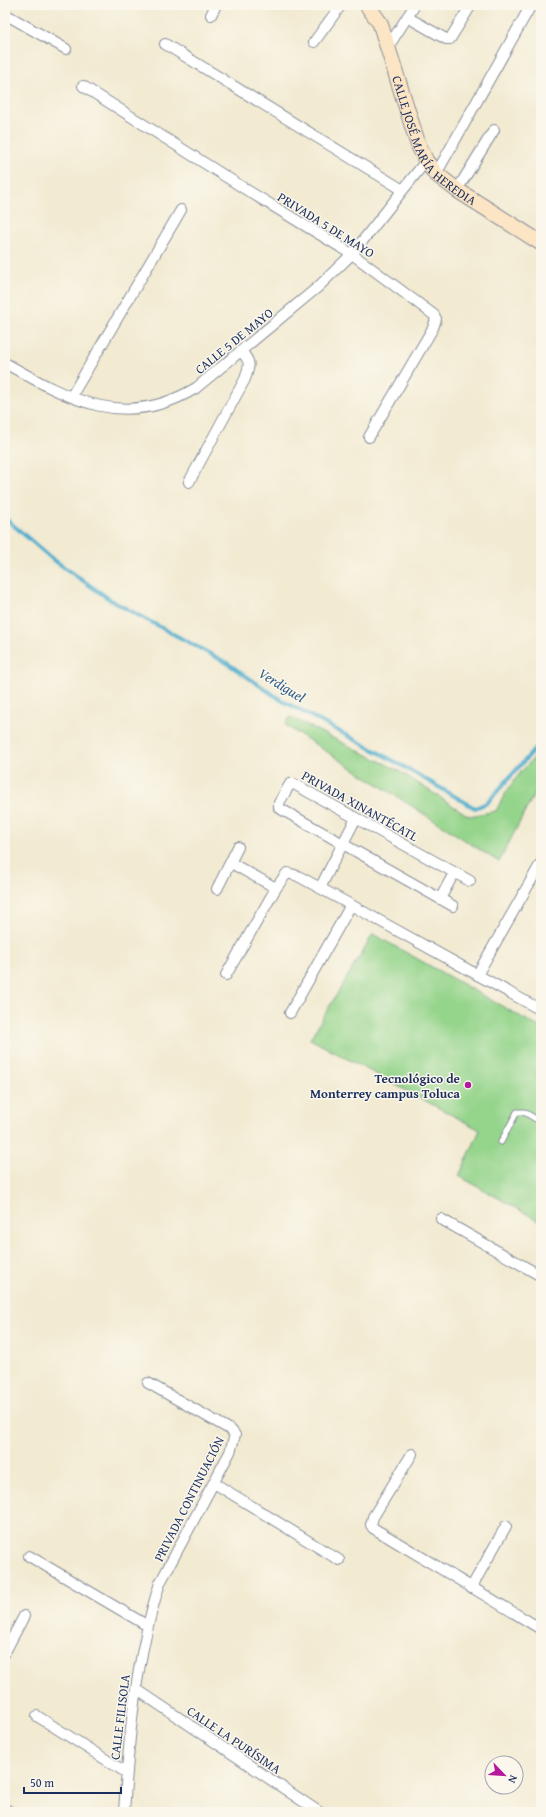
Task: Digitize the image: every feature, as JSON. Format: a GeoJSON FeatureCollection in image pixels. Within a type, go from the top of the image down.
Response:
{"type":"FeatureCollection","features":[{"type":"Feature","properties":{"kind":"main road","name":"CALLE JOSÉ MARÍA HEREDIA"},"geometry":{"type":"LineString","coordinates":[[367,5],[380,23],[418,144],[426,161],[436,174],[457,190],[541,243]]}},
{"type":"Feature","properties":{"kind":"street"},"geometry":{"type":"LineString","coordinates":[[211,15],[216,5]]}},
{"type":"Feature","properties":{"kind":"street"},"geometry":{"type":"LineString","coordinates":[[314,42],[341,5]]}},
{"type":"Feature","properties":{"kind":"street"},"geometry":{"type":"LineString","coordinates":[[388,47],[415,5]]}},
{"type":"Feature","properties":{"kind":"street"},"geometry":{"type":"LineString","coordinates":[[407,17],[450,39],[471,5]]}},
{"type":"Feature","properties":{"kind":"street"},"geometry":{"type":"LineString","coordinates":[[436,174],[530,7]]}},
{"type":"Feature","properties":{"kind":"street"},"geometry":{"type":"LineString","coordinates":[[5,14],[66,49]]}},
{"type":"Feature","properties":{"kind":"street"},"geometry":{"type":"LineString","coordinates":[[165,44],[403,190]]}},
{"type":"Feature","properties":{"kind":"street","name":"PRIVADA 5 DE MAYO"},"geometry":{"type":"LineString","coordinates":[[83,86],[250,192],[352,254],[428,310],[436,319],[433,328],[369,437]]}},
{"type":"Feature","properties":{"kind":"street"},"geometry":{"type":"LineString","coordinates":[[457,190],[494,130]]}},
{"type":"Feature","properties":{"kind":"street","name":"CALLE 5 DE MAYO"},"geometry":{"type":"LineString","coordinates":[[5,363],[71,397],[98,407],[116,410],[135,410],[155,406],[179,398],[196,388],[278,322],[318,287],[352,254],[426,161]]}},
{"type":"Feature","properties":{"kind":"street"},"geometry":{"type":"LineString","coordinates":[[71,397],[182,210]]}},
{"type":"Feature","properties":{"kind":"street"},"geometry":{"type":"LineString","coordinates":[[189,482],[245,379],[249,367],[248,358],[241,351]]}},
{"type":"Feature","properties":{"kind":"street","name":"PRIVADA XINANTÉCATL"},"geometry":{"type":"LineString","coordinates":[[454,906],[279,808],[279,803],[290,784],[294,784],[470,881]]}},
{"type":"Feature","properties":{"kind":"street"},"geometry":{"type":"LineString","coordinates":[[320,888],[356,818]]}},
{"type":"Feature","properties":{"kind":"street"},"geometry":{"type":"LineString","coordinates":[[217,889],[238,847]]}},
{"type":"Feature","properties":{"kind":"street"},"geometry":{"type":"LineString","coordinates":[[231,863],[276,888]]}},
{"type":"Feature","properties":{"kind":"street"},"geometry":{"type":"LineString","coordinates":[[477,975],[541,863]]}},
{"type":"Feature","properties":{"kind":"street"},"geometry":{"type":"LineString","coordinates":[[226,975],[276,888],[287,873],[298,876],[541,1010]]}},
{"type":"Feature","properties":{"kind":"street"},"geometry":{"type":"LineString","coordinates":[[440,899],[454,873]]}},
{"type":"Feature","properties":{"kind":"street"},"geometry":{"type":"LineString","coordinates":[[290,1013],[351,905]]}},
{"type":"Feature","properties":{"kind":"street"},"geometry":{"type":"LineString","coordinates":[[441,1219],[541,1276]]}},
{"type":"Feature","properties":{"kind":"street","name":"PRIVADA CONTINUACIÓN"},"geometry":{"type":"LineString","coordinates":[[148,1384],[231,1430],[235,1435],[230,1452],[160,1583],[148,1626]]}},
{"type":"Feature","properties":{"kind":"street"},"geometry":{"type":"LineString","coordinates":[[412,1454],[371,1525],[375,1530],[541,1629]]}},
{"type":"Feature","properties":{"kind":"street"},"geometry":{"type":"LineString","coordinates":[[214,1483],[339,1560]]}},
{"type":"Feature","properties":{"kind":"street"},"geometry":{"type":"LineString","coordinates":[[471,1588],[506,1526]]}},
{"type":"Feature","properties":{"kind":"street"},"geometry":{"type":"LineString","coordinates":[[29,1556],[148,1626]]}},
{"type":"Feature","properties":{"kind":"street"},"geometry":{"type":"LineString","coordinates":[[5,1652],[24,1616]]}},
{"type":"Feature","properties":{"kind":"street","name":"CALLE FILISOLA"},"geometry":{"type":"LineString","coordinates":[[124,1812],[136,1689],[148,1626]]}},
{"type":"Feature","properties":{"kind":"street","name":"CALLE LA PURÍSIMA"},"geometry":{"type":"LineString","coordinates":[[136,1689],[319,1812]]}},
{"type":"Feature","properties":{"kind":"street"},"geometry":{"type":"LineString","coordinates":[[37,1716],[127,1773]]}},
{"type":"Feature","properties":{"kind":"street"},"geometry":{"type":"LineString","coordinates":[[5,1809],[10,1812]]}},
{"type":"Feature","properties":{"kind":"lane"},"geometry":{"type":"LineString","coordinates":[[501,1142],[517,1112],[524,1112],[541,1122]]}},
{"type":"Feature","properties":{"kind":"green space"},"geometry":{"type":"Polygon","coordinates":[[[290,717],[396,769],[469,816],[496,811],[505,794],[516,779],[541,751],[541,781],[499,862],[285,725],[290,717]]]}},
{"type":"Feature","properties":{"kind":"green space","name":"Tecnológico de Monterrey campus Toluca"},"geometry":{"type":"Polygon","coordinates":[[[373,934],[541,1028],[541,1222],[459,1176],[480,1130],[310,1039],[373,934]]]}},
{"type":"Feature","properties":{"kind":"waterway","name":"Verdiguel"},"geometry":{"type":"LineString","coordinates":[[5,518],[51,558],[112,601],[227,663],[281,700],[385,756],[475,808],[487,803],[541,742]]}},
{"type":"Feature","properties":{"kind":"place","name":"Tecnológico de Monterrey campus Toluca"},"geometry":{"type":"Point","coordinates":[468,1085]}}]}
